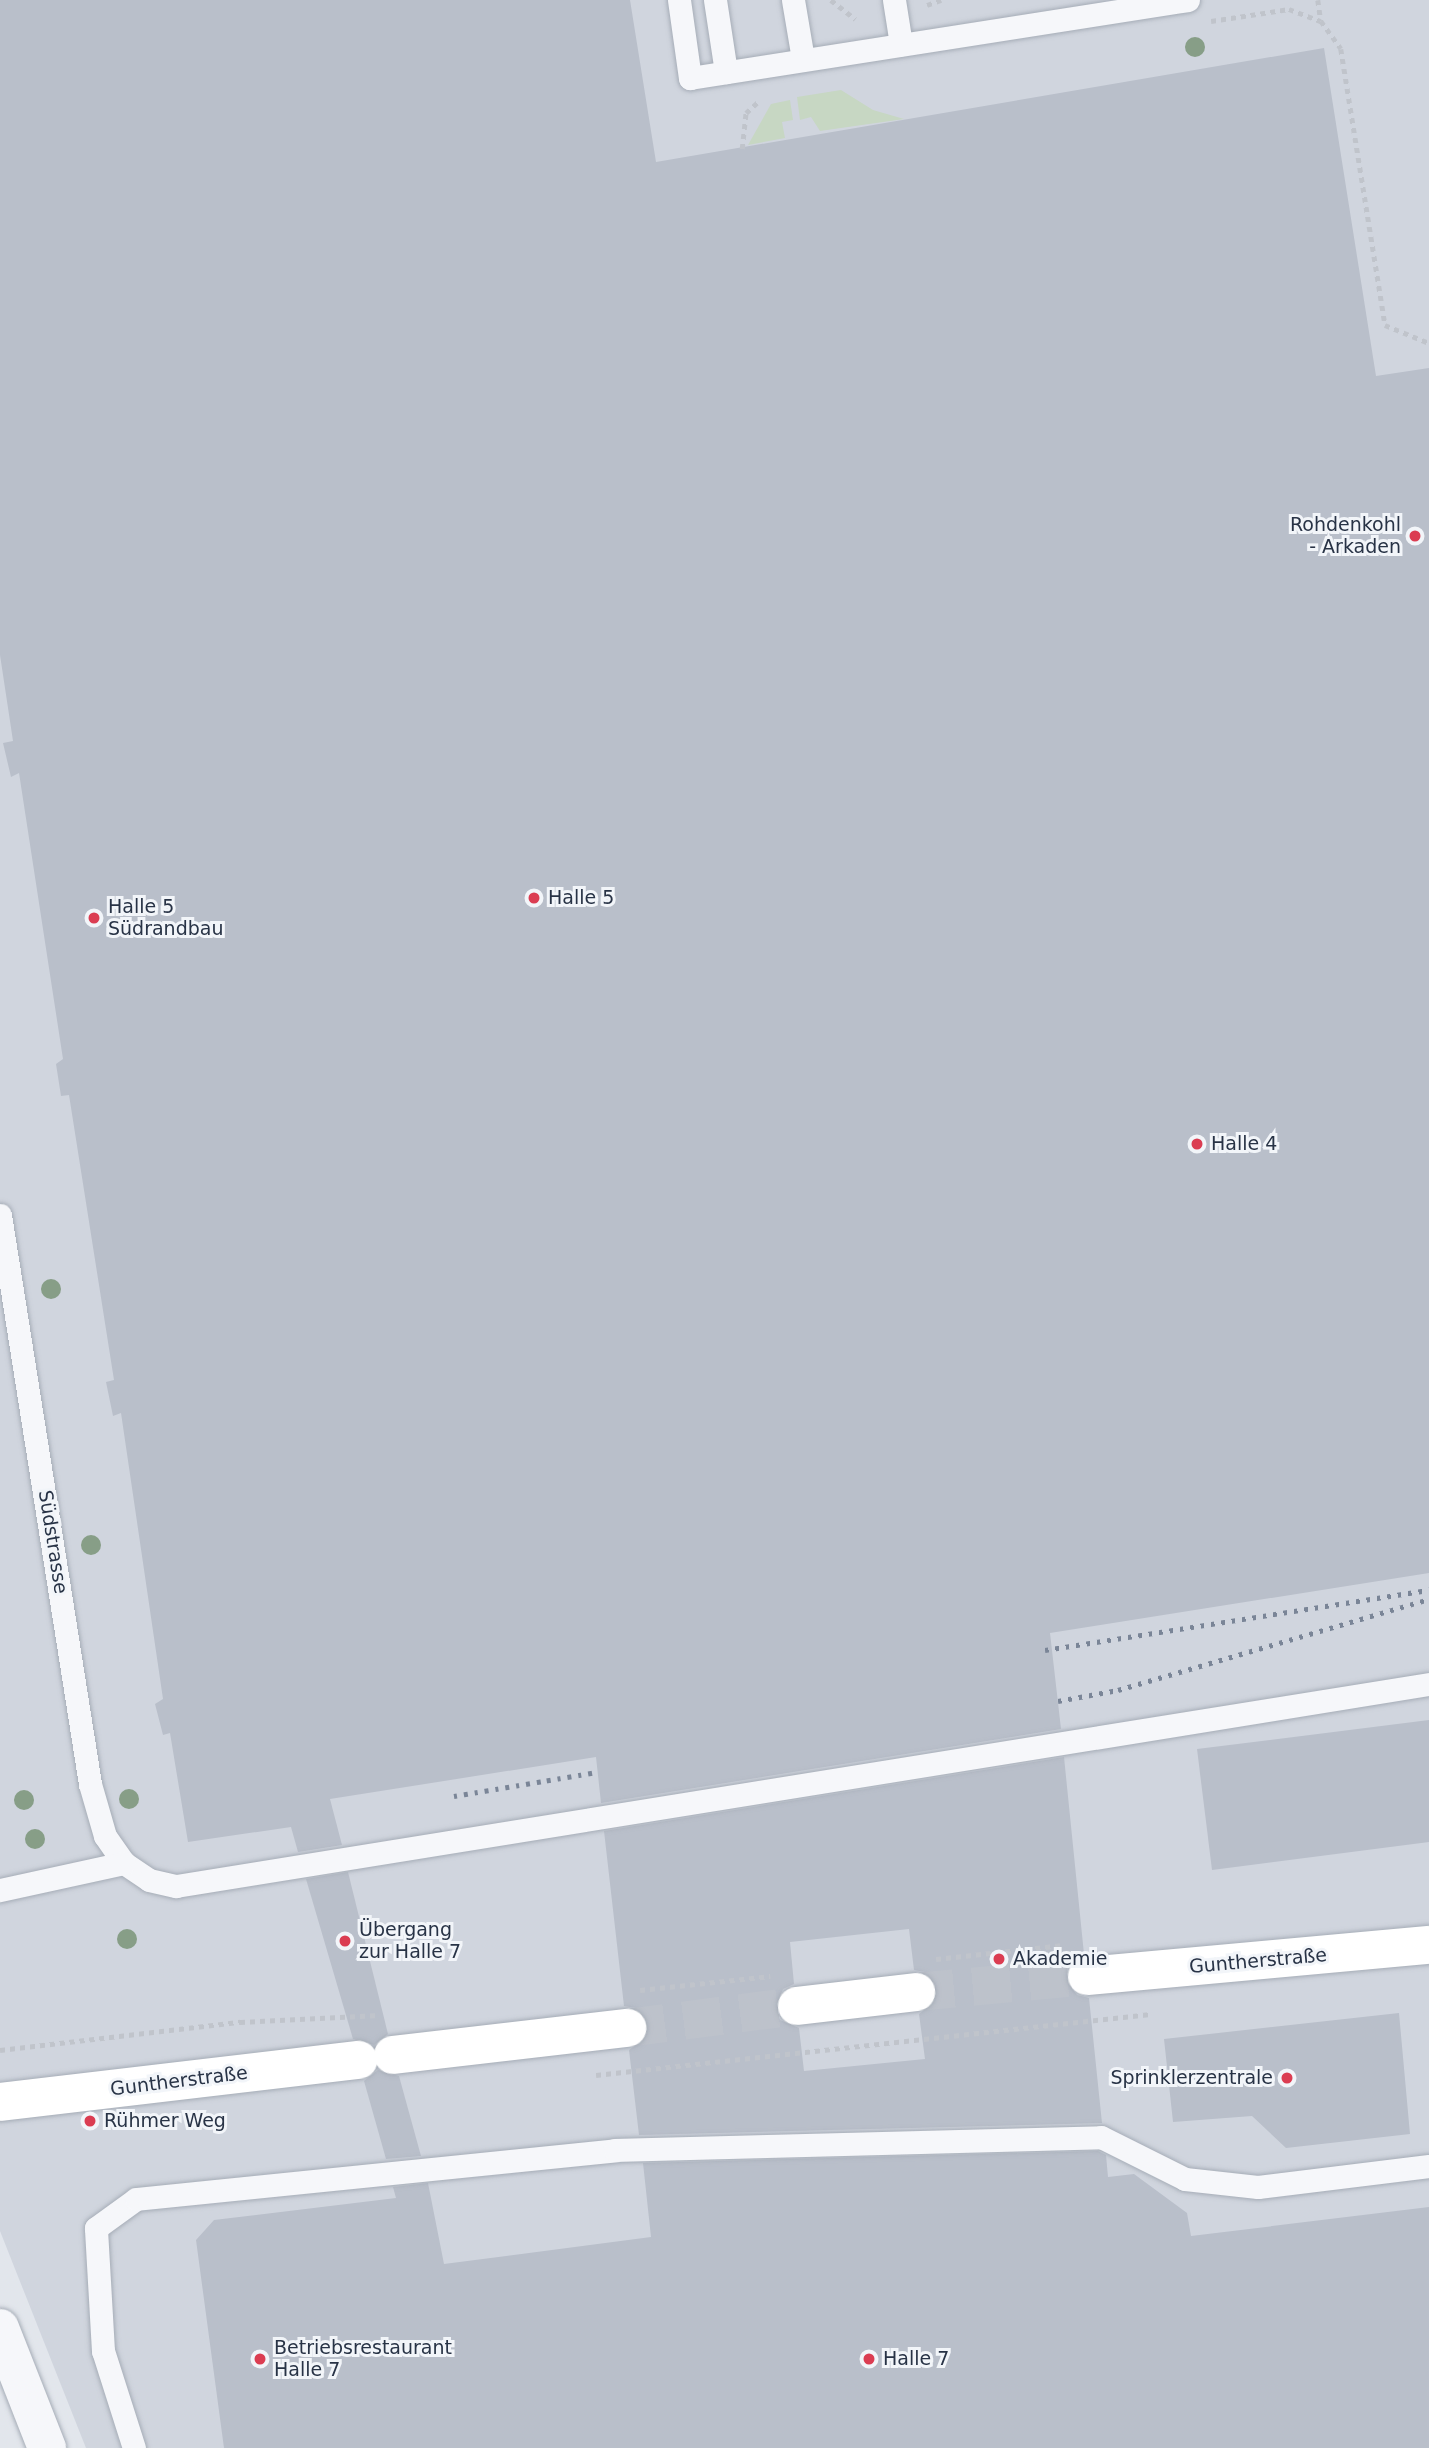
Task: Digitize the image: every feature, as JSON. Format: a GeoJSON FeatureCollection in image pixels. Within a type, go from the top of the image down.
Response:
{"type":"FeatureCollection","features":[{"type":"Feature","properties":{"kind":"street","name":"Guntherstraße"},"geometry":{"type":"LineString","coordinates":[[1081,1960],[1429,1945]]}},
{"type":"Feature","properties":{"kind":"street"},"geometry":{"type":"LineString","coordinates":[[790,1990],[919,1976]]}},
{"type":"Feature","properties":{"kind":"street","name":"Guntherstraße"},"geometry":{"type":"LineString","coordinates":[[0,2102],[627,2028]]}},
{"type":"Feature","properties":{"kind":"street"},"geometry":{"type":"LineString","coordinates":[[0,2328],[47,2448]]}},
{"type":"Feature","properties":{"kind":"lane"},"geometry":{"type":"LineString","coordinates":[[679,0],[691,78],[1188,0]]}},
{"type":"Feature","properties":{"kind":"lane"},"geometry":{"type":"LineString","coordinates":[[716,0],[726,72]]}},
{"type":"Feature","properties":{"kind":"lane"},"geometry":{"type":"LineString","coordinates":[[793,0],[803,59]]}},
{"type":"Feature","properties":{"kind":"lane"},"geometry":{"type":"LineString","coordinates":[[894,0],[901,44]]}},
{"type":"Feature","properties":{"kind":"lane","name":"Südstrasse"},"geometry":{"type":"LineString","coordinates":[[0,1214],[90,1784],[105,1836],[124,1863]]}},
{"type":"Feature","properties":{"kind":"lane"},"geometry":{"type":"LineString","coordinates":[[0,1890],[124,1863],[149,1880],[176,1886],[1429,1684]]}},
{"type":"Feature","properties":{"kind":"lane"},"geometry":{"type":"LineString","coordinates":[[134,2448],[103,2351],[96,2228],[136,2199],[615,2150],[1045,2138],[1101,2137],[1185,2179],[1258,2188],[1429,2166]]}},
{"type":"Feature","properties":{"kind":"path"},"geometry":{"type":"LineString","coordinates":[[1318,0],[1321,21],[1341,49],[1385,325],[1429,344]]}},
{"type":"Feature","properties":{"kind":"path"},"geometry":{"type":"LineString","coordinates":[[919,1976],[1081,1960]]}},
{"type":"Feature","properties":{"kind":"path"},"geometry":{"type":"LineString","coordinates":[[633,1991],[790,1990]]}},
{"type":"Feature","properties":{"kind":"path"},"geometry":{"type":"LineString","coordinates":[[588,2076],[1167,2012]]}},
{"type":"Feature","properties":{"kind":"path"},"geometry":{"type":"LineString","coordinates":[[0,2050],[240,2022],[390,2014]]}},
{"type":"Feature","properties":{"kind":"shaded area"},"geometry":{"type":"Polygon","coordinates":[[[0,0],[1429,0],[1429,2448],[86,2448],[0,2231],[0,0]]]}},
{"type":"Feature","properties":{"kind":"green space"},"geometry":{"type":"Polygon","coordinates":[[[841,90],[873,110],[904,119],[820,131],[811,117],[800,120],[797,97],[841,90]]]}},
{"type":"Feature","properties":{"kind":"green space"},"geometry":{"type":"Polygon","coordinates":[[[790,100],[793,120],[782,122],[785,138],[748,145],[771,104],[790,100]]]}},
{"type":"Feature","properties":{"kind":"building"},"geometry":{"type":"Polygon","coordinates":[[[0,0],[630,0],[656,162],[1324,48],[1376,376],[1429,368],[1429,1573],[1050,1633],[1061,1729],[601,1803],[596,1757],[330,1799],[342,1845],[298,1852],[291,1827],[188,1842],[170,1733],[163,1735],[155,1704],[163,1699],[121,1413],[113,1416],[106,1382],[114,1380],[69,1095],[61,1096],[56,1064],[63,1059],[19,773],[11,777],[3,743],[13,741],[0,655],[0,0]]]}},
{"type":"Feature","properties":{"kind":"building"},"geometry":{"type":"Polygon","coordinates":[[[1429,1720],[1429,1842],[1212,1870],[1197,1749],[1429,1720]]]}},
{"type":"Feature","properties":{"kind":"building","name":"Akademie"},"geometry":{"type":"Polygon","coordinates":[[[1064,1757],[1084,1954],[1068,1966],[1065,1979],[1077,1995],[1089,1998],[1102,2123],[639,2135],[629,2050],[647,2037],[649,2025],[636,2008],[624,2006],[604,1831],[1064,1757]],[[909,1929],[790,1942],[794,1984],[783,1989],[775,2008],[780,2020],[799,2028],[804,2071],[925,2059],[919,2014],[936,2001],[938,1989],[925,1972],[914,1970],[909,1929]]]}},
{"type":"Feature","properties":{"kind":"building"},"geometry":{"type":"Polygon","coordinates":[[[348,1872],[388,2034],[374,2045],[353,2039],[306,1879],[348,1872]]]}},
{"type":"Feature","properties":{"kind":"building","name":"Sprinklerzentrale"},"geometry":{"type":"Polygon","coordinates":[[[1399,2013],[1410,2134],[1286,2148],[1252,2116],[1173,2122],[1164,2039],[1399,2013]]]}},
{"type":"Feature","properties":{"kind":"building"},"geometry":{"type":"Polygon","coordinates":[[[378,2070],[399,2076],[421,2156],[386,2159],[364,2081],[378,2070]]]}},
{"type":"Feature","properties":{"kind":"building","name":"Halle 7"},"geometry":{"type":"Polygon","coordinates":[[[1098,2151],[1106,2155],[1108,2177],[1134,2174],[1187,2213],[1191,2236],[1429,2207],[1429,2448],[224,2448],[196,2240],[214,2220],[396,2198],[393,2187],[428,2183],[444,2264],[651,2237],[643,2163],[1098,2151]]]}},
{"type":"Feature","properties":{"kind":"tunnel"},"geometry":{"type":"LineString","coordinates":[[916,1992],[1087,1976]]}},
{"type":"Feature","properties":{"kind":"tunnel"},"geometry":{"type":"LineString","coordinates":[[627,2028],[797,2006]]}},
{"type":"Feature","properties":{"kind":"railway"},"geometry":{"type":"LineString","coordinates":[[1045,1650],[1429,1590]]}},
{"type":"Feature","properties":{"kind":"railway"},"geometry":{"type":"LineString","coordinates":[[1058,1701],[1118,1690],[1429,1599]]}},
{"type":"Feature","properties":{"kind":"railway"},"geometry":{"type":"LineString","coordinates":[[454,1796],[597,1772]]}},
{"type":"Feature","properties":{"kind":"place","name":"Rohdenkohl - Arkaden"},"geometry":{"type":"Point","coordinates":[1415,536]}},
{"type":"Feature","properties":{"kind":"place","name":"Halle 5"},"geometry":{"type":"Point","coordinates":[534,898]}},
{"type":"Feature","properties":{"kind":"place","name":"Halle 5 Südrandbau"},"geometry":{"type":"Point","coordinates":[94,918]}},
{"type":"Feature","properties":{"kind":"place","name":"Halle 4"},"geometry":{"type":"Point","coordinates":[1197,1144]}},
{"type":"Feature","properties":{"kind":"place","name":"Übergang zur Halle 7"},"geometry":{"type":"Point","coordinates":[345,1941]}},
{"type":"Feature","properties":{"kind":"place","name":"Akademie"},"geometry":{"type":"Point","coordinates":[999,1959]}},
{"type":"Feature","properties":{"kind":"place","name":"Sprinklerzentrale"},"geometry":{"type":"Point","coordinates":[1287,2078]}},
{"type":"Feature","properties":{"kind":"place","name":"Rühmer Weg"},"geometry":{"type":"Point","coordinates":[90,2121]}},
{"type":"Feature","properties":{"kind":"place","name":"Betriebsrestaurant Halle 7"},"geometry":{"type":"Point","coordinates":[260,2359]}},
{"type":"Feature","properties":{"kind":"place","name":"Halle 7"},"geometry":{"type":"Point","coordinates":[869,2359]}}]}
